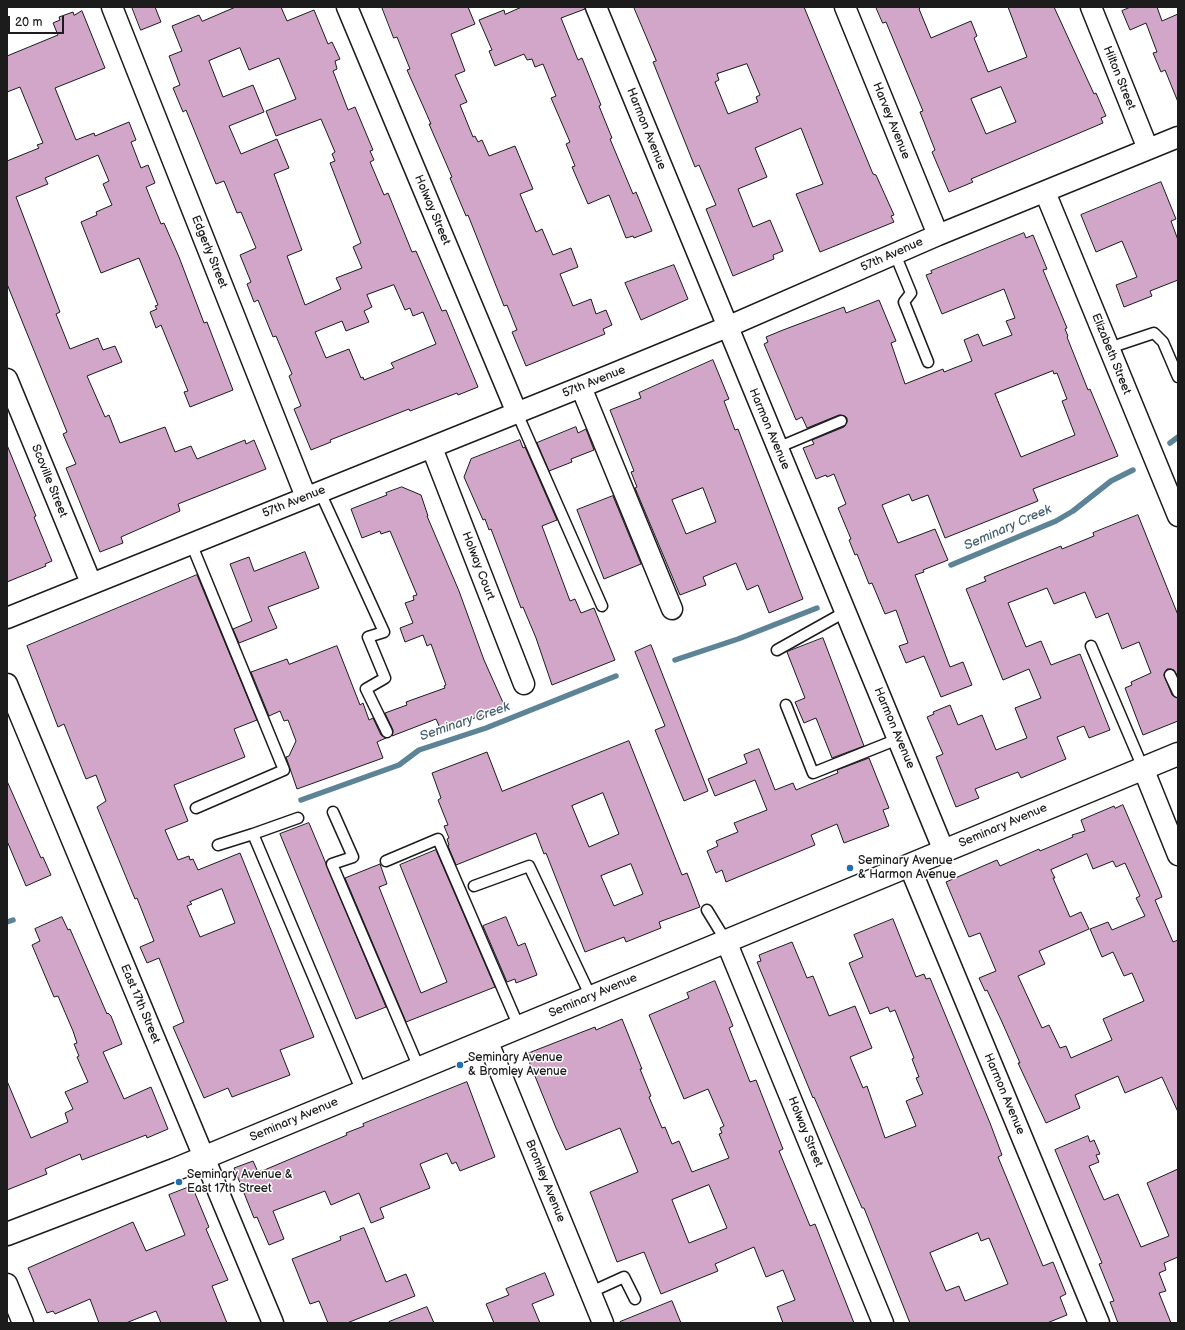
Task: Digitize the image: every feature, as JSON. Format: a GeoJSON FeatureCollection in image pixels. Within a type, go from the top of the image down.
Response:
{"type":"FeatureCollection","features":[{"type":"Feature","properties":{"kind":"street","name":"Edgerly Street"},"geometry":{"type":"LineString","coordinates":[[112,7],[313,494]]}},
{"type":"Feature","properties":{"kind":"street","name":"Holway Street"},"geometry":{"type":"LineString","coordinates":[[347,7],[517,413]]}},
{"type":"Feature","properties":{"kind":"street","name":"Harmon Avenue"},"geometry":{"type":"LineString","coordinates":[[596,7],[944,850]]}},
{"type":"Feature","properties":{"kind":"street","name":"Harvey Avenue"},"geometry":{"type":"LineString","coordinates":[[845,7],[938,235]]}},
{"type":"Feature","properties":{"kind":"street","name":"Hilton Street"},"geometry":{"type":"LineString","coordinates":[[1091,7],[1148,149]]}},
{"type":"Feature","properties":{"kind":"street","name":"57th Avenue"},"geometry":{"type":"LineString","coordinates":[[7,618],[581,387],[727,327],[938,235],[1178,137]]}},
{"type":"Feature","properties":{"kind":"street","name":"Elizabeth Street"},"geometry":{"type":"LineString","coordinates":[[1045,192],[1178,516]]}},
{"type":"Feature","properties":{"kind":"street","name":"Scoville Street"},"geometry":{"type":"LineString","coordinates":[[7,379],[91,583]]}},
{"type":"Feature","properties":{"kind":"street"},"geometry":{"type":"LineString","coordinates":[[581,387],[672,609]]}},
{"type":"Feature","properties":{"kind":"street","name":"Holway Court"},"geometry":{"type":"LineString","coordinates":[[432,448],[524,684]]}},
{"type":"Feature","properties":{"kind":"street","name":"East 17th Street"},"geometry":{"type":"LineString","coordinates":[[7,684],[273,1323]]}},
{"type":"Feature","properties":{"kind":"street","name":"Seminary Avenue"},"geometry":{"type":"LineString","coordinates":[[7,1234],[205,1157],[1178,754]]}},
{"type":"Feature","properties":{"kind":"street"},"geometry":{"type":"LineString","coordinates":[[1143,768],[1178,855]]}},
{"type":"Feature","properties":{"kind":"street","name":"Harmon Avenue"},"geometry":{"type":"LineString","coordinates":[[909,865],[1099,1323]]}},
{"type":"Feature","properties":{"kind":"street","name":"Holway Street"},"geometry":{"type":"LineString","coordinates":[[726,941],[883,1323]]}},
{"type":"Feature","properties":{"kind":"street","name":"Bromley Avenue"},"geometry":{"type":"LineString","coordinates":[[488,1040],[603,1323]]}},
{"type":"Feature","properties":{"kind":"street"},"geometry":{"type":"LineString","coordinates":[[7,1284],[23,1323]]}},
{"type":"Feature","properties":{"kind":"lane"},"geometry":{"type":"LineString","coordinates":[[895,254],[911,292],[904,302],[928,362]]}},
{"type":"Feature","properties":{"kind":"lane"},"geometry":{"type":"LineString","coordinates":[[1109,348],[1154,333],[1163,342],[1178,377]]}},
{"type":"Feature","properties":{"kind":"lane"},"geometry":{"type":"LineString","coordinates":[[517,413],[602,606]]}},
{"type":"Feature","properties":{"kind":"lane"},"geometry":{"type":"LineString","coordinates":[[777,448],[841,421]]}},
{"type":"Feature","properties":{"kind":"lane"},"geometry":{"type":"LineString","coordinates":[[313,494],[384,632],[368,638],[385,678],[366,689],[387,732]]}},
{"type":"Feature","properties":{"kind":"lane"},"geometry":{"type":"LineString","coordinates":[[191,543],[284,770],[196,808]]}},
{"type":"Feature","properties":{"kind":"lane"},"geometry":{"type":"LineString","coordinates":[[777,650],[845,612]]}},
{"type":"Feature","properties":{"kind":"lane"},"geometry":{"type":"LineString","coordinates":[[1091,646],[1143,768]]}},
{"type":"Feature","properties":{"kind":"lane"},"geometry":{"type":"LineString","coordinates":[[1170,675],[1178,692]]}},
{"type":"Feature","properties":{"kind":"lane"},"geometry":{"type":"LineString","coordinates":[[786,705],[813,773],[898,739]]}},
{"type":"Feature","properties":{"kind":"lane"},"geometry":{"type":"LineString","coordinates":[[333,812],[353,857],[332,864],[419,1068]]}},
{"type":"Feature","properties":{"kind":"lane"},"geometry":{"type":"LineString","coordinates":[[218,845],[298,818]]}},
{"type":"Feature","properties":{"kind":"lane"},"geometry":{"type":"LineString","coordinates":[[253,834],[362,1092]]}},
{"type":"Feature","properties":{"kind":"lane"},"geometry":{"type":"LineString","coordinates":[[386,861],[438,839],[518,1027]]}},
{"type":"Feature","properties":{"kind":"lane"},"geometry":{"type":"LineString","coordinates":[[474,886],[529,866],[591,997]]}},
{"type":"Feature","properties":{"kind":"lane"},"geometry":{"type":"LineString","coordinates":[[707,910],[726,941]]}},
{"type":"Feature","properties":{"kind":"lane"},"geometry":{"type":"LineString","coordinates":[[591,1292],[624,1277],[636,1299]]}},
{"type":"Feature","properties":{"kind":"building"},"geometry":{"type":"Polygon","coordinates":[[[132,7],[155,7],[161,22],[141,30],[132,7]]]}},
{"type":"Feature","properties":{"kind":"building"},"geometry":{"type":"Polygon","coordinates":[[[236,7],[281,7],[287,21],[314,10],[328,44],[332,42],[340,59],[335,61],[337,69],[333,71],[348,110],[355,107],[373,150],[370,151],[374,160],[370,162],[384,195],[388,193],[412,252],[416,251],[442,311],[446,310],[478,387],[458,395],[457,393],[410,411],[409,409],[330,440],[331,442],[311,450],[294,409],[301,406],[289,376],[292,374],[276,336],[273,337],[258,300],[254,302],[247,284],[251,282],[240,255],[256,248],[241,212],[237,213],[224,181],[216,184],[186,110],[183,112],[173,88],[180,85],[169,56],[182,51],[172,26],[199,15],[202,21],[236,7]],[[240,48],[209,61],[223,97],[253,85],[264,112],[229,126],[241,154],[277,139],[289,168],[274,174],[302,250],[287,256],[305,305],[341,289],[336,278],[362,268],[353,247],[361,243],[330,163],[335,161],[332,154],[335,152],[321,119],[276,136],[266,111],[296,99],[279,58],[249,70],[240,48]],[[394,285],[367,295],[372,307],[364,311],[369,322],[346,331],[342,321],[315,332],[326,358],[349,349],[361,378],[363,377],[364,380],[394,368],[391,363],[436,344],[423,312],[413,316],[410,308],[405,310],[394,285]]]}},
{"type":"Feature","properties":{"kind":"building"},"geometry":{"type":"Polygon","coordinates":[[[382,7],[468,7],[475,24],[451,34],[465,71],[455,75],[467,102],[460,105],[473,137],[475,136],[478,142],[482,140],[489,156],[515,146],[533,189],[520,194],[536,232],[542,229],[553,255],[571,248],[578,267],[560,274],[573,306],[591,299],[596,314],[606,310],[612,325],[603,329],[605,334],[526,366],[512,332],[517,330],[507,305],[504,306],[468,215],[466,216],[450,178],[452,177],[429,124],[431,124],[407,70],[410,69],[397,37],[394,38],[382,7]]]}},
{"type":"Feature","properties":{"kind":"building"},"geometry":{"type":"Polygon","coordinates":[[[522,7],[585,7],[585,9],[561,18],[578,60],[582,58],[601,105],[599,106],[612,138],[610,139],[633,194],[636,192],[652,231],[634,238],[633,236],[626,238],[609,195],[588,204],[572,167],[575,166],[566,144],[570,142],[551,98],[556,96],[543,64],[535,67],[532,59],[527,60],[524,54],[495,66],[489,51],[492,50],[479,20],[504,10],[505,14],[522,7]]]}},
{"type":"Feature","properties":{"kind":"building"},"geometry":{"type":"Polygon","coordinates":[[[634,7],[804,7],[873,174],[876,175],[894,215],[891,216],[894,222],[820,252],[796,194],[823,184],[801,128],[755,148],[767,177],[738,189],[753,227],[770,220],[783,251],[773,255],[774,259],[733,276],[706,209],[716,205],[699,165],[695,167],[653,62],[656,61],[634,7]],[[747,64],[717,74],[719,80],[715,82],[728,114],[758,102],[756,97],[760,95],[747,64]]]}},
{"type":"Feature","properties":{"kind":"building"},"geometry":{"type":"Polygon","coordinates":[[[876,7],[921,7],[919,9],[931,38],[971,21],[977,36],[974,38],[988,72],[1027,57],[1008,7],[1054,7],[1094,94],[1096,93],[1106,116],[1101,118],[1103,123],[971,179],[973,182],[949,192],[932,152],[935,150],[920,112],[923,111],[886,22],[883,23],[876,7]],[[1001,87],[971,99],[986,134],[1016,122],[1001,87]]]}},
{"type":"Feature","properties":{"kind":"building"},"geometry":{"type":"Polygon","coordinates":[[[1131,7],[1157,7],[1162,21],[1178,14],[1178,102],[1165,70],[1161,72],[1153,53],[1157,52],[1146,23],[1130,30],[1122,11],[1131,7]]]}},
{"type":"Feature","properties":{"kind":"building"},"geometry":{"type":"Polygon","coordinates":[[[82,11],[105,68],[55,88],[76,140],[94,133],[95,136],[129,122],[136,140],[131,142],[141,168],[148,165],[155,183],[146,187],[161,224],[164,223],[179,257],[204,323],[207,322],[233,390],[190,407],[184,392],[188,391],[161,325],[156,328],[150,312],[157,309],[155,306],[158,305],[139,258],[101,273],[81,222],[97,215],[96,212],[112,205],[103,184],[109,181],[98,155],[45,178],[48,184],[16,197],[60,312],[56,314],[70,349],[98,338],[103,350],[115,346],[122,362],[87,376],[105,417],[109,415],[120,443],[165,427],[175,452],[191,446],[197,459],[245,440],[246,444],[254,440],[266,469],[178,504],[180,511],[121,537],[123,543],[100,552],[66,468],[76,464],[63,434],[67,432],[7,284],[7,161],[39,148],[37,145],[43,143],[20,87],[7,92],[7,56],[58,35],[53,23],[60,20],[59,17],[73,12],[74,15],[82,11]]]}},
{"type":"Feature","properties":{"kind":"building"},"geometry":{"type":"Polygon","coordinates":[[[1161,182],[1176,219],[1171,221],[1178,240],[1178,280],[1150,291],[1152,296],[1124,307],[1116,285],[1137,277],[1122,241],[1096,252],[1081,215],[1161,182]]]}},
{"type":"Feature","properties":{"kind":"building"},"geometry":{"type":"Polygon","coordinates":[[[1024,233],[1026,238],[1033,235],[1047,269],[1043,270],[1067,328],[1065,329],[1068,336],[1067,337],[1088,390],[1090,389],[1118,456],[1033,489],[1038,501],[945,538],[928,495],[912,501],[909,494],[882,505],[898,543],[935,529],[948,560],[923,570],[924,572],[915,575],[950,667],[963,662],[972,685],[941,697],[924,656],[906,663],[899,646],[908,643],[896,610],[885,614],[872,583],[869,584],[857,554],[855,555],[849,540],[851,539],[838,508],[846,504],[834,474],[816,479],[803,448],[814,444],[812,440],[844,427],[847,422],[847,418],[839,415],[807,428],[802,417],[796,420],[764,344],[768,342],[766,337],[783,330],[844,307],[846,313],[879,300],[896,341],[891,343],[905,384],[943,369],[944,372],[972,361],[964,340],[978,334],[983,346],[1012,335],[1006,321],[1015,318],[1004,289],[942,314],[926,275],[932,273],[931,271],[1024,233]],[[1053,371],[995,394],[1021,457],[1075,435],[1062,401],[1067,399],[1057,373],[1054,374],[1053,371]]]}},
{"type":"Feature","properties":{"kind":"building"},"geometry":{"type":"Polygon","coordinates":[[[674,265],[688,299],[641,320],[625,283],[674,265]]]}},
{"type":"Feature","properties":{"kind":"building"},"geometry":{"type":"Polygon","coordinates":[[[713,360],[729,399],[724,401],[735,430],[738,429],[803,599],[769,613],[758,585],[747,590],[736,563],[703,577],[706,585],[680,595],[635,488],[637,487],[631,472],[634,471],[610,410],[641,398],[639,393],[713,360]],[[703,488],[672,500],[686,534],[716,522],[703,488]]]}},
{"type":"Feature","properties":{"kind":"building"},"geometry":{"type":"Polygon","coordinates":[[[576,427],[578,433],[586,429],[594,450],[571,459],[572,462],[549,471],[537,443],[576,427]]]}},
{"type":"Feature","properties":{"kind":"building"},"geometry":{"type":"Polygon","coordinates":[[[520,440],[523,448],[525,447],[557,520],[542,526],[570,601],[575,599],[581,613],[594,608],[615,660],[552,685],[536,638],[523,607],[521,608],[491,529],[489,530],[485,519],[483,520],[464,477],[471,459],[520,440]]]}},
{"type":"Feature","properties":{"kind":"building"},"geometry":{"type":"Polygon","coordinates":[[[7,445],[36,516],[34,517],[52,561],[45,564],[46,566],[7,582],[7,445]]]}},
{"type":"Feature","properties":{"kind":"building"},"geometry":{"type":"Polygon","coordinates":[[[402,487],[421,495],[427,516],[459,591],[484,660],[505,707],[441,730],[436,719],[392,736],[393,730],[385,713],[407,705],[406,702],[445,688],[444,686],[446,685],[431,644],[427,646],[423,635],[405,642],[400,628],[413,623],[405,603],[414,600],[413,596],[417,595],[390,531],[381,534],[380,531],[362,538],[351,509],[387,495],[386,493],[402,487]]]}},
{"type":"Feature","properties":{"kind":"building"},"geometry":{"type":"Polygon","coordinates":[[[613,496],[641,564],[604,579],[577,510],[613,496]]]}},
{"type":"Feature","properties":{"kind":"building"},"geometry":{"type":"Polygon","coordinates":[[[1138,515],[1178,615],[1178,677],[1174,670],[1171,669],[1167,669],[1164,675],[1172,695],[1178,698],[1178,721],[1143,735],[1125,688],[1132,685],[1131,682],[1151,673],[1139,642],[1122,649],[1108,613],[1096,618],[1085,592],[1054,604],[1047,588],[1008,603],[1026,647],[1041,641],[1051,665],[1080,654],[1110,730],[1089,738],[1084,726],[1057,737],[1066,759],[1021,778],[1018,772],[975,789],[979,798],[956,807],[936,757],[943,754],[927,717],[934,714],[933,712],[950,705],[958,725],[982,715],[996,750],[1027,738],[1015,708],[1041,698],[1029,669],[1003,680],[966,589],[986,581],[984,577],[1061,546],[1062,549],[1094,536],[1093,533],[1138,515]]]}},
{"type":"Feature","properties":{"kind":"building"},"geometry":{"type":"Polygon","coordinates":[[[305,552],[319,588],[268,607],[277,628],[239,643],[233,629],[252,621],[230,564],[249,557],[254,571],[305,552]]]}},
{"type":"Feature","properties":{"kind":"building"},"geometry":{"type":"Polygon","coordinates":[[[197,575],[257,720],[234,729],[245,757],[174,785],[188,821],[165,830],[178,860],[189,856],[190,860],[193,859],[198,870],[240,853],[314,1037],[280,1050],[290,1075],[232,1097],[228,1088],[204,1098],[173,1027],[184,1022],[159,958],[147,963],[140,947],[154,941],[97,807],[106,801],[96,775],[86,779],[64,724],[58,727],[27,646],[197,575]],[[222,889],[190,902],[192,904],[187,906],[200,937],[235,923],[222,889]]]}},
{"type":"Feature","properties":{"kind":"building"},"geometry":{"type":"Polygon","coordinates":[[[823,638],[864,746],[832,758],[816,718],[804,723],[795,702],[805,698],[787,652],[823,638]]]}},
{"type":"Feature","properties":{"kind":"building"},"geometry":{"type":"Polygon","coordinates":[[[651,645],[708,791],[684,801],[655,730],[665,726],[635,652],[651,645]]]}},
{"type":"Feature","properties":{"kind":"building"},"geometry":{"type":"Polygon","coordinates":[[[337,646],[360,705],[363,703],[369,720],[373,718],[381,735],[386,738],[377,742],[383,758],[297,789],[286,757],[289,756],[296,741],[288,720],[284,721],[280,711],[269,716],[251,672],[287,659],[289,664],[337,646]]]}},
{"type":"Feature","properties":{"kind":"building"},"geometry":{"type":"Polygon","coordinates":[[[629,741],[682,875],[687,873],[700,907],[659,922],[661,928],[626,942],[624,937],[585,952],[546,853],[544,854],[536,833],[456,865],[448,846],[447,839],[449,838],[444,826],[448,825],[438,800],[441,798],[432,773],[487,752],[502,791],[629,741]],[[603,793],[572,806],[589,847],[619,834],[603,793]],[[631,864],[601,876],[614,906],[643,894],[631,864]]]}},
{"type":"Feature","properties":{"kind":"building"},"geometry":{"type":"Polygon","coordinates":[[[759,749],[775,790],[793,783],[796,790],[838,773],[837,770],[869,758],[889,808],[883,810],[889,826],[844,843],[837,824],[811,835],[815,845],[726,882],[722,870],[716,873],[707,851],[718,846],[716,841],[738,832],[734,823],[767,810],[755,780],[715,796],[708,779],[747,763],[744,755],[759,749]]]}},
{"type":"Feature","properties":{"kind":"building"},"geometry":{"type":"Polygon","coordinates":[[[7,781],[41,858],[43,857],[51,875],[26,886],[7,841],[7,781]]]}},
{"type":"Feature","properties":{"kind":"building"},"geometry":{"type":"Polygon","coordinates":[[[1123,805],[1162,897],[1155,900],[1173,942],[1178,940],[1178,1112],[1162,1077],[1125,1093],[1118,1076],[1075,1095],[1080,1108],[1046,1123],[1018,1063],[1020,1063],[1002,1022],[987,990],[985,991],[979,978],[996,971],[980,933],[969,937],[946,882],[997,860],[1000,866],[1039,849],[1040,851],[1073,837],[1072,835],[1085,831],[1081,820],[1114,806],[1115,808],[1123,805]],[[1087,854],[1051,870],[1070,917],[1081,912],[1089,929],[1039,951],[1045,964],[1018,976],[1042,1028],[1049,1025],[1060,1048],[1066,1046],[1071,1058],[1112,1040],[1103,1019],[1144,1001],[1132,973],[1124,976],[1113,952],[1102,957],[1090,929],[1108,922],[1112,930],[1145,916],[1136,898],[1140,896],[1125,863],[1116,867],[1113,861],[1093,869],[1087,854]]]}},
{"type":"Feature","properties":{"kind":"building"},"geometry":{"type":"Polygon","coordinates":[[[309,823],[386,1007],[356,1019],[280,834],[309,823]]]}},
{"type":"Feature","properties":{"kind":"building"},"geometry":{"type":"Polygon","coordinates":[[[436,850],[495,987],[406,1022],[345,878],[380,864],[387,884],[379,887],[421,993],[447,982],[400,865],[436,850]]]}},
{"type":"Feature","properties":{"kind":"building"},"geometry":{"type":"Polygon","coordinates":[[[62,917],[68,930],[70,929],[107,1014],[108,1013],[111,1016],[122,1044],[103,1052],[124,1099],[151,1087],[168,1129],[147,1138],[146,1135],[82,1160],[80,1154],[45,1169],[47,1174],[7,1190],[7,1081],[31,1138],[68,1122],[65,1113],[73,1109],[65,1092],[88,1082],[77,1057],[79,1056],[74,1044],[77,1043],[73,1031],[58,996],[54,997],[32,945],[40,941],[35,929],[62,917]]]}},
{"type":"Feature","properties":{"kind":"building"},"geometry":{"type":"Polygon","coordinates":[[[506,917],[518,946],[525,943],[537,975],[516,983],[515,979],[507,982],[483,926],[506,917]]]}},
{"type":"Feature","properties":{"kind":"building"},"geometry":{"type":"Polygon","coordinates":[[[893,919],[916,977],[924,974],[926,979],[930,978],[990,1123],[1002,1155],[998,1157],[1043,1266],[1053,1262],[1066,1294],[1060,1297],[1067,1315],[1047,1323],[910,1323],[864,1208],[862,1208],[814,1097],[813,1098],[757,962],[761,961],[759,955],[792,942],[807,978],[813,976],[829,1016],[855,1006],[872,1048],[850,1057],[863,1088],[867,1086],[885,1138],[916,1126],[906,1101],[923,1094],[916,1078],[919,1077],[912,1059],[914,1058],[895,1010],[890,1012],[888,1007],[870,1014],[849,963],[863,957],[854,935],[893,919]],[[978,1233],[930,1253],[946,1291],[959,1286],[965,1301],[1008,1284],[989,1238],[981,1241],[978,1233]]]}},
{"type":"Feature","properties":{"kind":"building"},"geometry":{"type":"Polygon","coordinates":[[[715,981],[733,1026],[729,1028],[750,1082],[756,1080],[783,1149],[779,1151],[810,1226],[815,1224],[854,1323],[783,1323],[777,1307],[795,1300],[783,1270],[766,1277],[754,1247],[715,1264],[718,1271],[661,1294],[644,1252],[617,1262],[590,1192],[638,1172],[620,1128],[566,1150],[526,1054],[595,1027],[596,1030],[622,1019],[642,1069],[640,1069],[651,1096],[649,1097],[662,1128],[665,1127],[672,1144],[679,1141],[692,1172],[729,1158],[719,1134],[722,1133],[720,1128],[724,1126],[708,1089],[684,1099],[649,1015],[689,998],[687,993],[715,981]],[[709,1185],[672,1200],[689,1243],[727,1228],[709,1185]]]}},
{"type":"Feature","properties":{"kind":"building"},"geometry":{"type":"Polygon","coordinates":[[[467,1082],[495,1157],[460,1171],[456,1162],[452,1164],[447,1153],[420,1164],[430,1188],[380,1208],[384,1218],[371,1223],[359,1193],[331,1205],[325,1191],[273,1211],[284,1239],[269,1245],[257,1217],[254,1218],[234,1168],[253,1161],[258,1172],[262,1171],[347,1135],[346,1133],[364,1126],[363,1124],[467,1082]]]}},
{"type":"Feature","properties":{"kind":"building"},"geometry":{"type":"Polygon","coordinates":[[[1088,1136],[1090,1142],[1094,1140],[1100,1154],[1096,1155],[1099,1162],[1089,1166],[1104,1200],[1118,1194],[1141,1247],[1169,1236],[1147,1183],[1178,1169],[1178,1257],[1164,1263],[1166,1270],[1159,1273],[1166,1291],[1159,1293],[1171,1323],[1118,1323],[1110,1302],[1114,1301],[1099,1264],[1102,1263],[1055,1150],[1088,1136]]]}},
{"type":"Feature","properties":{"kind":"building"},"geometry":{"type":"Polygon","coordinates":[[[192,1186],[209,1227],[206,1229],[228,1280],[212,1286],[227,1323],[161,1323],[156,1311],[126,1323],[99,1323],[90,1299],[55,1314],[53,1311],[47,1313],[28,1268],[133,1222],[146,1251],[185,1235],[169,1195],[192,1186]]]}},
{"type":"Feature","properties":{"kind":"building"},"geometry":{"type":"Polygon","coordinates":[[[364,1228],[386,1282],[406,1274],[415,1296],[347,1323],[328,1323],[319,1301],[310,1304],[292,1259],[341,1240],[340,1237],[364,1228]]]}},
{"type":"Feature","properties":{"kind":"building"},"geometry":{"type":"Polygon","coordinates":[[[545,1273],[554,1295],[532,1304],[540,1323],[494,1323],[486,1304],[509,1295],[506,1289],[545,1273]]]}},
{"type":"Feature","properties":{"kind":"building"},"geometry":{"type":"Polygon","coordinates":[[[672,1301],[681,1323],[620,1323],[620,1322],[672,1301]]]}},
{"type":"Feature","properties":{"kind":"building"},"geometry":{"type":"Polygon","coordinates":[[[427,1307],[434,1323],[389,1323],[389,1322],[427,1307]]]}},
{"type":"Feature","properties":{"kind":"waterway","name":"Seminary Creek"},"geometry":{"type":"LineString","coordinates":[[1170,443],[1178,437]]}},
{"type":"Feature","properties":{"kind":"waterway","name":"Seminary Creek"},"geometry":{"type":"LineString","coordinates":[[951,565],[1056,521],[1073,511],[1111,481],[1133,470]]}},
{"type":"Feature","properties":{"kind":"waterway","name":"Seminary Creek"},"geometry":{"type":"LineString","coordinates":[[675,660],[738,639],[817,608]]}},
{"type":"Feature","properties":{"kind":"waterway","name":"Seminary Creek"},"geometry":{"type":"LineString","coordinates":[[301,800],[399,765],[419,750],[486,728],[616,676]]}},
{"type":"Feature","properties":{"kind":"waterway","name":"Seminary Creek"},"geometry":{"type":"LineString","coordinates":[[7,922],[13,920]]}},
{"type":"Feature","properties":{"kind":"place","name":"Seminary Avenue & Harmon Avenue"},"geometry":{"type":"Point","coordinates":[850,868]}},
{"type":"Feature","properties":{"kind":"place","name":"Seminary Avenue & Bromley Avenue"},"geometry":{"type":"Point","coordinates":[460,1065]}},
{"type":"Feature","properties":{"kind":"place","name":"Seminary Avenue & East 17th Street"},"geometry":{"type":"Point","coordinates":[179,1182]}}]}
